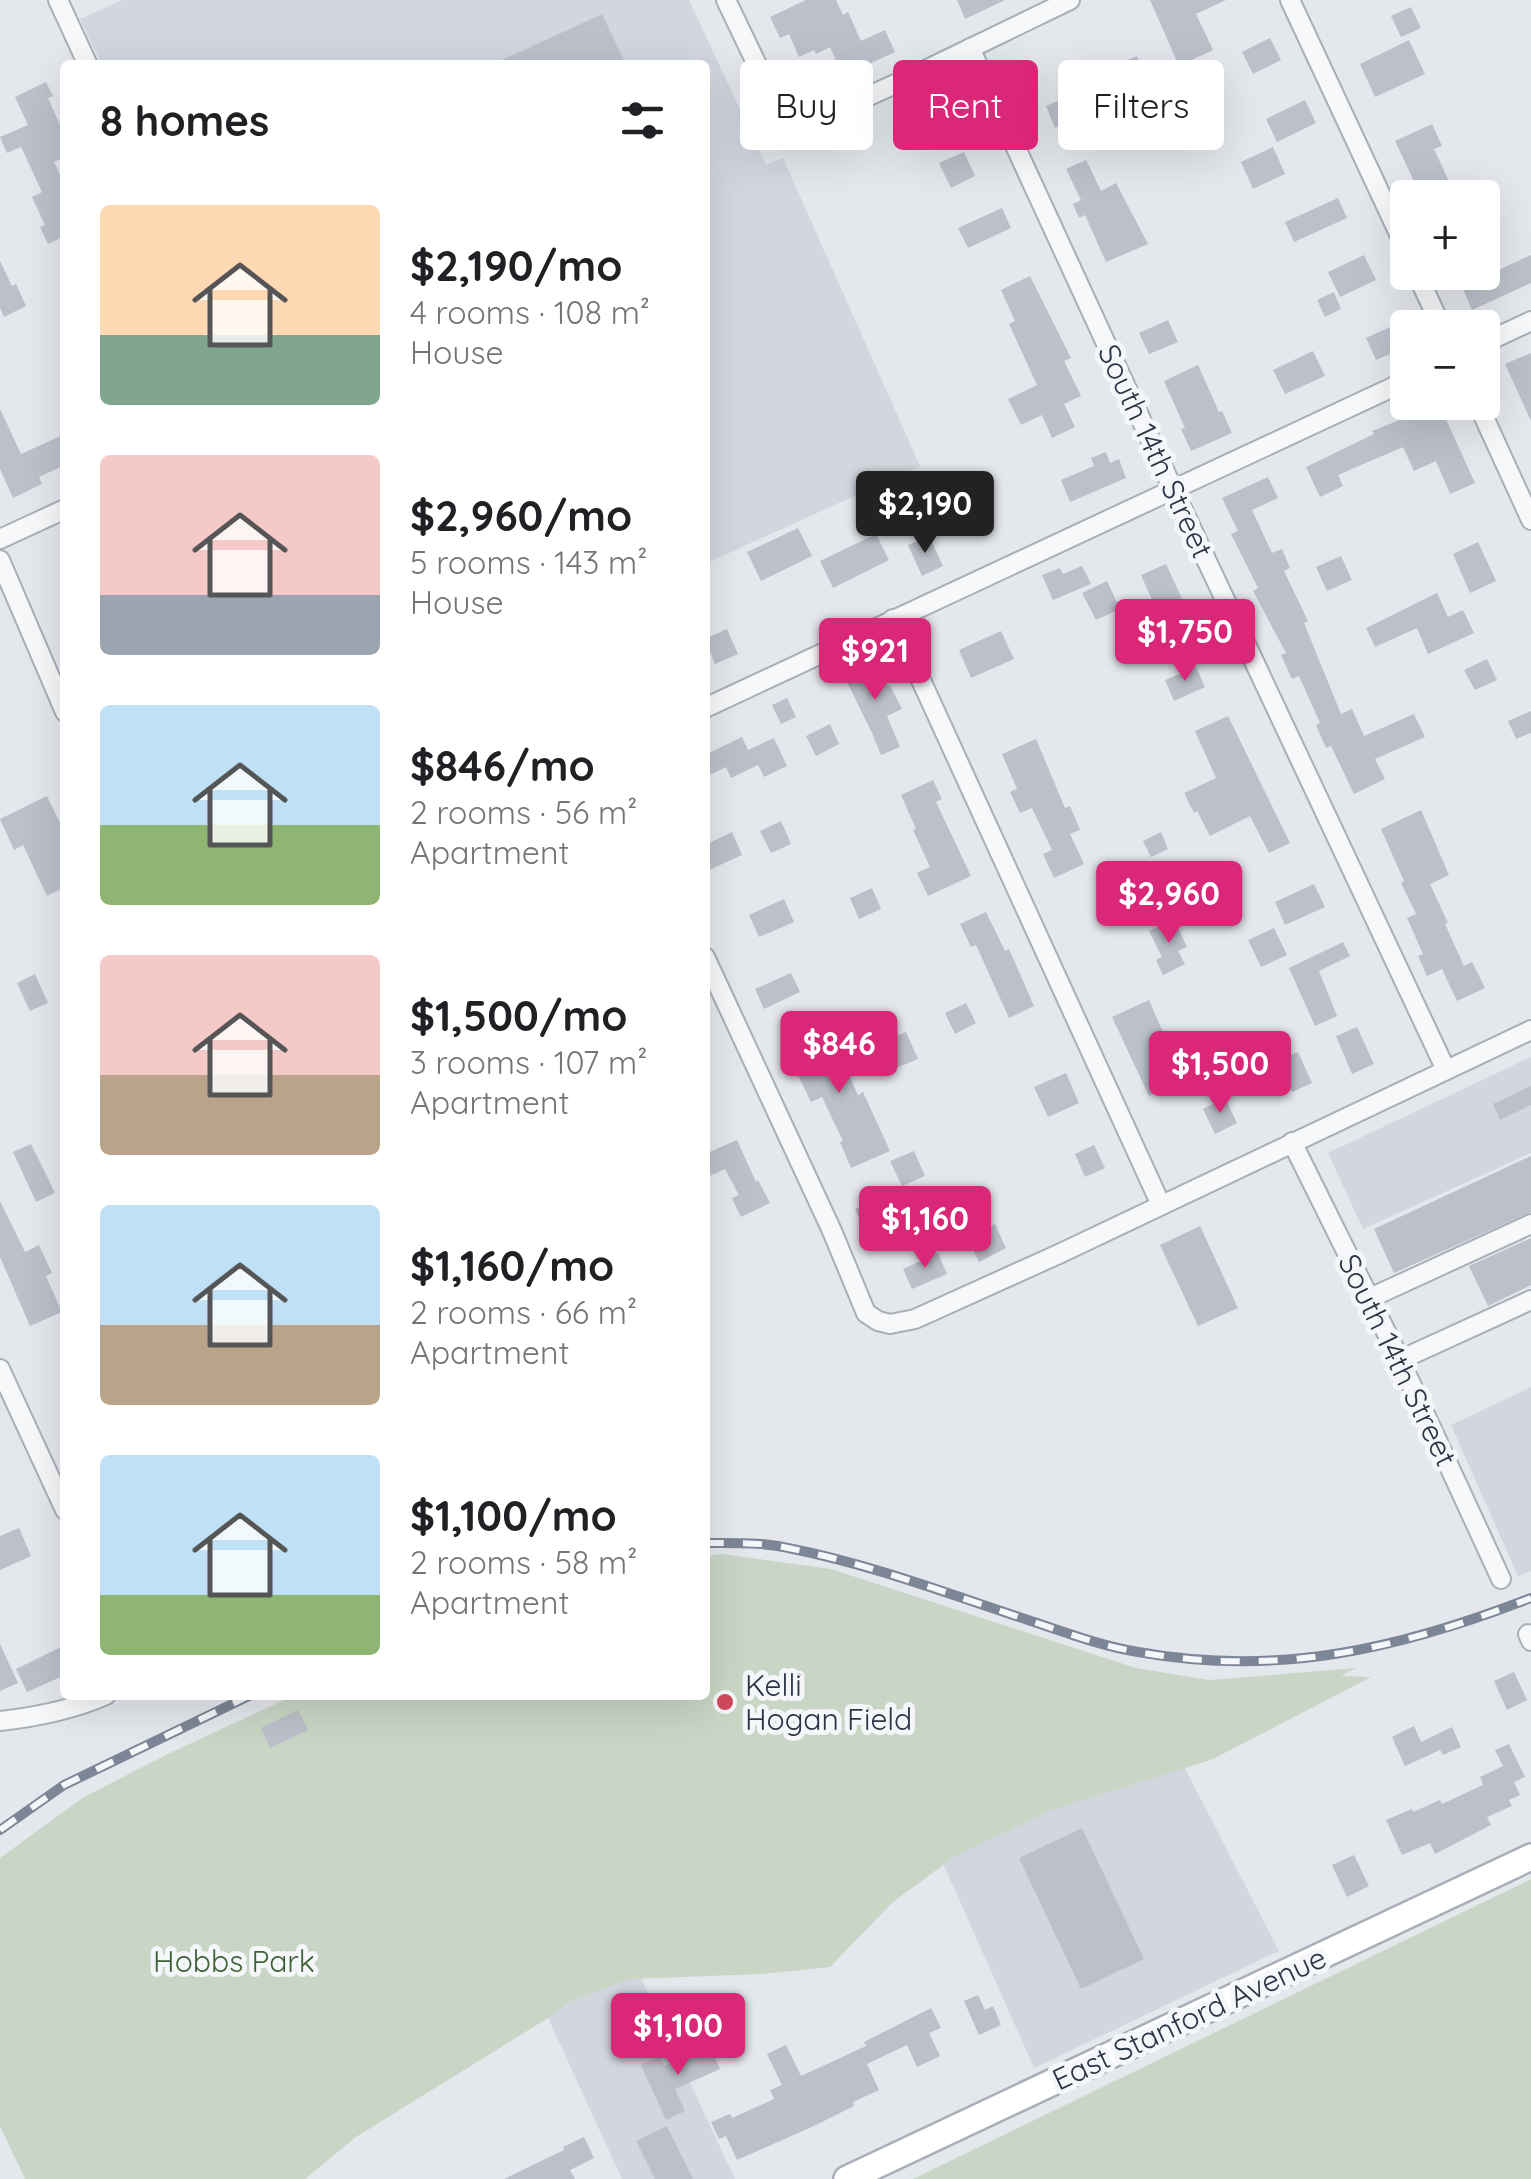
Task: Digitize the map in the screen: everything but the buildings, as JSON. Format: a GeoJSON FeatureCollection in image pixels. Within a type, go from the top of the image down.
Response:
{"type":"FeatureCollection","features":[{"type":"Feature","properties":{"kind":"main road","name":"East Stanford Avenue"},"geometry":{"type":"LineString","coordinates":[[847,2179],[1531,1857]]}},
{"type":"Feature","properties":{"kind":"street"},"geometry":{"type":"LineString","coordinates":[[58,0],[86,60]]}},
{"type":"Feature","properties":{"kind":"street"},"geometry":{"type":"LineString","coordinates":[[726,0],[783,120],[792,124],[807,124],[1070,0]]}},
{"type":"Feature","properties":{"kind":"street"},"geometry":{"type":"LineString","coordinates":[[1290,0],[1390,215]]}},
{"type":"Feature","properties":{"kind":"street","name":"South 14th Street"},"geometry":{"type":"LineString","coordinates":[[970,48],[1446,1070]]}},
{"type":"Feature","properties":{"kind":"street"},"geometry":{"type":"LineString","coordinates":[[1500,336],[1531,322]]}},
{"type":"Feature","properties":{"kind":"street"},"geometry":{"type":"LineString","coordinates":[[710,706],[1390,388]]}},
{"type":"Feature","properties":{"kind":"street"},"geometry":{"type":"LineString","coordinates":[[1485,420],[1531,520]]}},
{"type":"Feature","properties":{"kind":"street"},"geometry":{"type":"LineString","coordinates":[[0,539],[60,511]]}},
{"type":"Feature","properties":{"kind":"street"},"geometry":{"type":"LineString","coordinates":[[0,560],[60,700]]}},
{"type":"Feature","properties":{"kind":"street"},"geometry":{"type":"LineString","coordinates":[[894,619],[1161,1205]]}},
{"type":"Feature","properties":{"kind":"street"},"geometry":{"type":"LineString","coordinates":[[710,968],[866,1313],[890,1324],[914,1319],[1531,1030]]}},
{"type":"Feature","properties":{"kind":"street","name":"South 14th Street"},"geometry":{"type":"LineString","coordinates":[[1292,1142],[1400,1360],[1501,1579]]}},
{"type":"Feature","properties":{"kind":"street"},"geometry":{"type":"LineString","coordinates":[[1370,1298],[1531,1224]]}},
{"type":"Feature","properties":{"kind":"street"},"geometry":{"type":"LineString","coordinates":[[1400,1360],[1531,1300]]}},
{"type":"Feature","properties":{"kind":"street"},"geometry":{"type":"LineString","coordinates":[[0,1369],[60,1499]]}},
{"type":"Feature","properties":{"kind":"street"},"geometry":{"type":"LineString","coordinates":[[0,1721],[31,1718],[92,1700]]}},
{"type":"Feature","properties":{"kind":"shaded area"},"geometry":{"type":"Polygon","coordinates":[[[122,0],[689,0],[740,109],[740,150],[759,150],[766,165],[783,158],[920,466],[710,562],[710,60],[100,60],[80,19],[122,0]]]}},
{"type":"Feature","properties":{"kind":"shaded area"},"geometry":{"type":"Polygon","coordinates":[[[1531,1057],[1531,1153],[1363,1229],[1328,1153],[1531,1057]]]}},
{"type":"Feature","properties":{"kind":"shaded area"},"geometry":{"type":"Polygon","coordinates":[[[1531,1387],[1531,1571],[1518,1576],[1451,1425],[1531,1387]]]}},
{"type":"Feature","properties":{"kind":"shaded area"},"geometry":{"type":"Polygon","coordinates":[[[1159,1718],[1279,1951],[1034,2068],[925,1823],[1159,1718]]]}},
{"type":"Feature","properties":{"kind":"shaded area"},"geometry":{"type":"Polygon","coordinates":[[[635,1965],[735,2179],[622,2179],[548,2018],[558,2008],[635,1965]]]}},
{"type":"Feature","properties":{"kind":"green space","name":"Hobbs Park"},"geometry":{"type":"Polygon","coordinates":[[[710,1555],[831,1569],[1136,1668],[1210,1680],[1356,1668],[1341,1676],[1371,1677],[1213,1759],[1046,1812],[954,1857],[893,1902],[830,1967],[630,1979],[571,2001],[356,2137],[305,2179],[25,2179],[0,2126],[0,1858],[84,1797],[284,1700],[710,1700],[710,1555]]]}},
{"type":"Feature","properties":{"kind":"green space"},"geometry":{"type":"Polygon","coordinates":[[[1531,1879],[1531,2179],[913,2179],[1531,1879]]]}},
{"type":"Feature","properties":{"kind":"railway"},"geometry":{"type":"LineString","coordinates":[[710,1543],[768,1545],[849,1562],[1096,1642],[1190,1659],[1240,1661],[1338,1654],[1434,1631],[1531,1598]]}},
{"type":"Feature","properties":{"kind":"railway"},"geometry":{"type":"LineString","coordinates":[[0,1830],[64,1785],[241,1700]]}},
{"type":"Feature","properties":{"kind":"place","name":"Kelli Hogan Field"},"geometry":{"type":"Point","coordinates":[725,1702]}}]}
